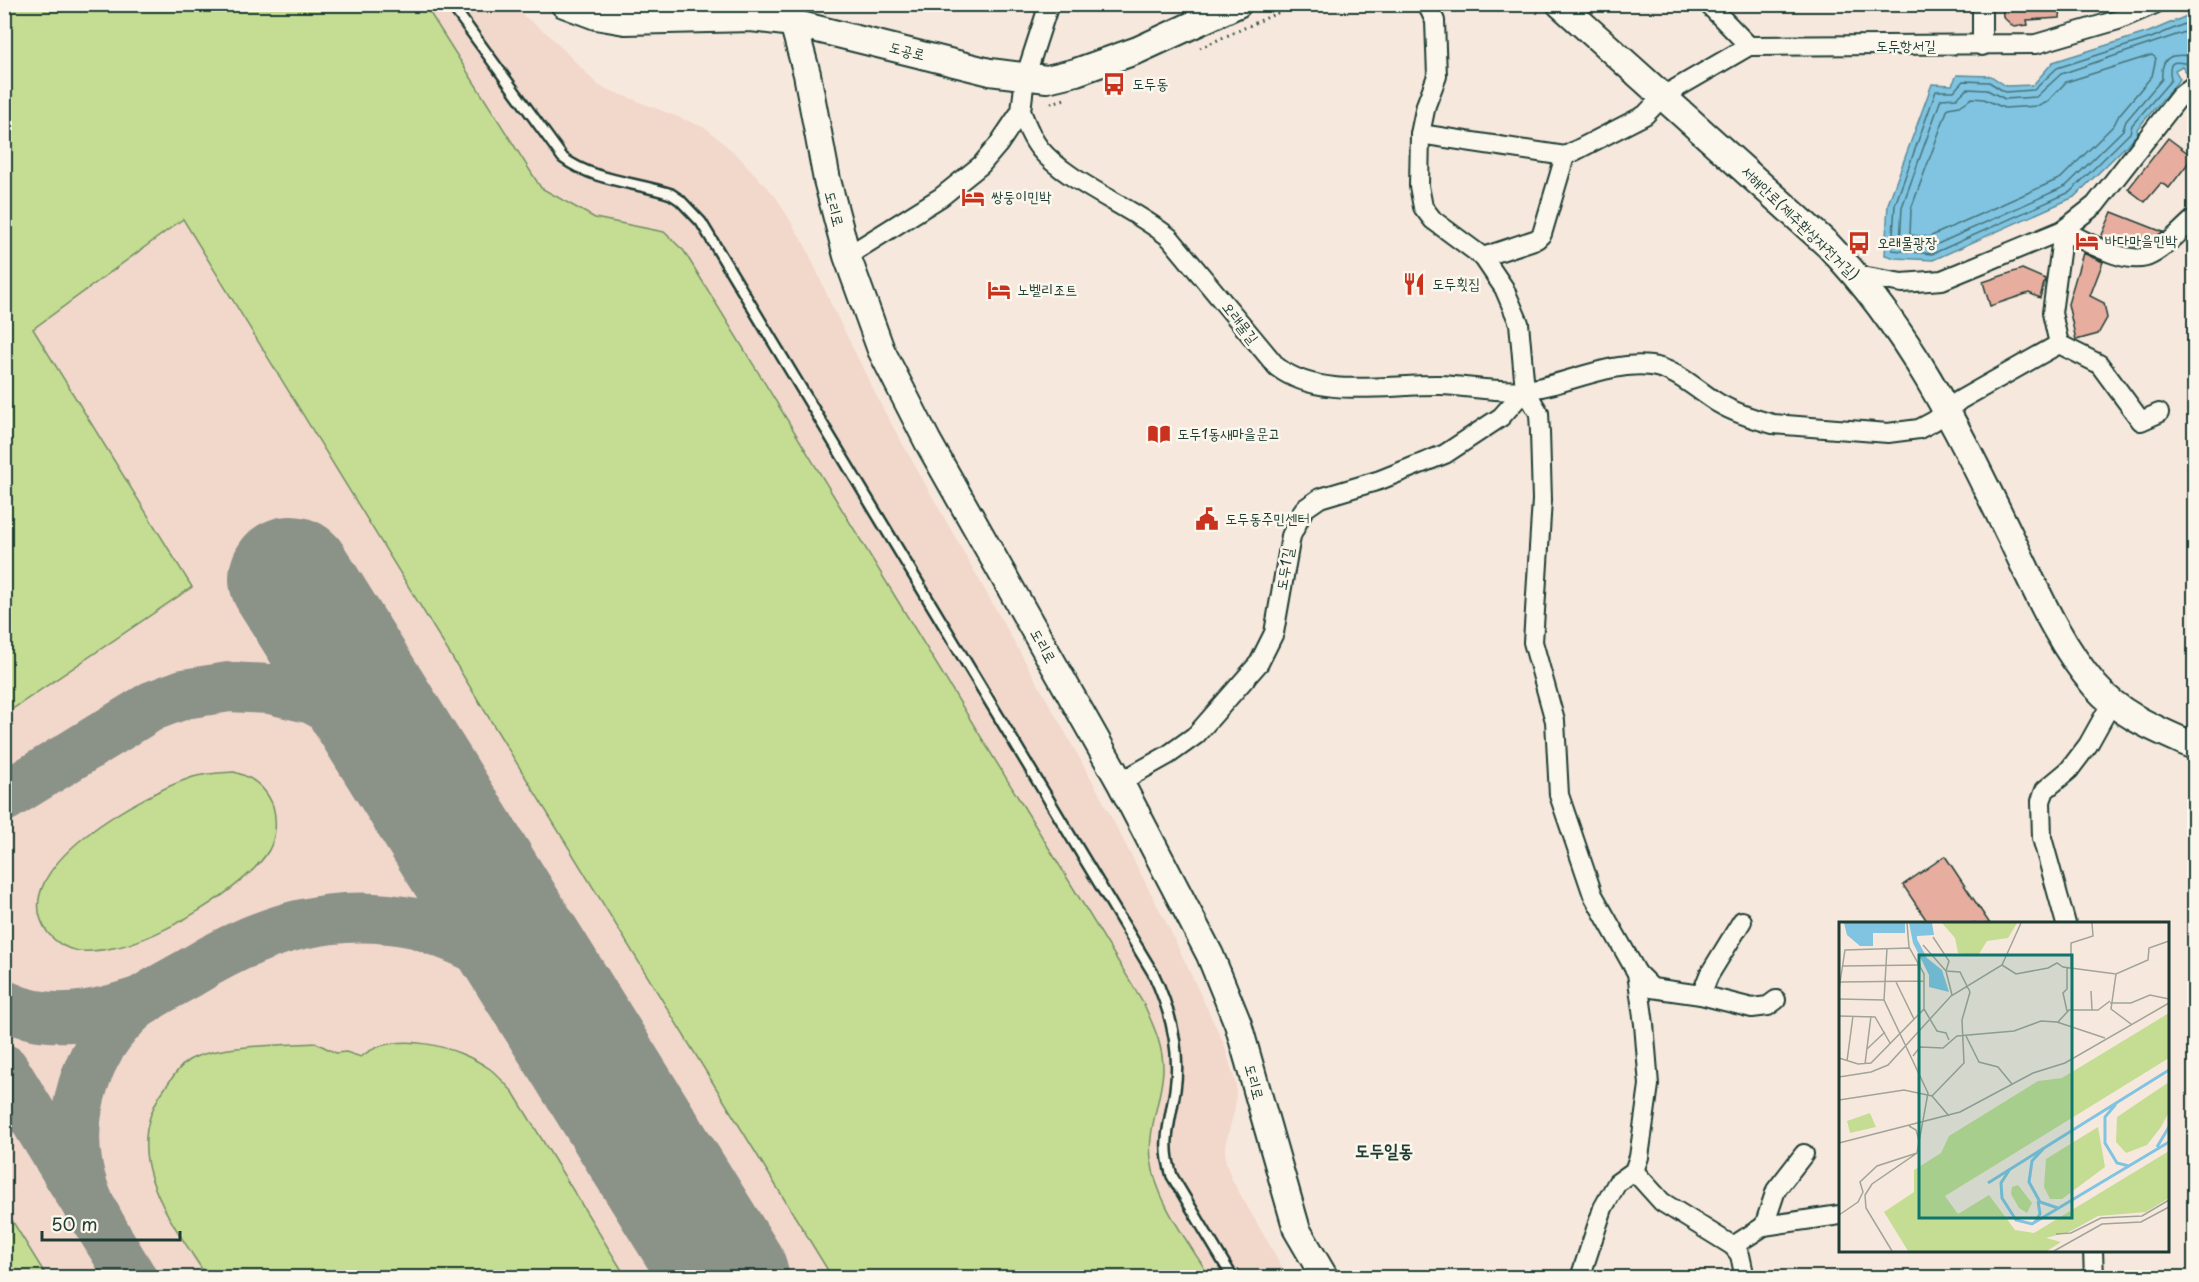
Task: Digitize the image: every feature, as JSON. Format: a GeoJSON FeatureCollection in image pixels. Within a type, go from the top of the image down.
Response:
{"type":"FeatureCollection","features":[{"type":"Feature","properties":{"kind":"street","name":"도공로"},"geometry":{"type":"LineString","coordinates":[[564,4],[596,16],[625,21],[751,18],[791,14],[990,72],[1047,79],[1108,61],[1238,4]]}},
{"type":"Feature","properties":{"kind":"street"},"geometry":{"type":"LineString","coordinates":[[596,16],[645,4]]}},
{"type":"Feature","properties":{"kind":"street"},"geometry":{"type":"LineString","coordinates":[[847,255],[963,182],[998,145],[1021,111],[1025,78],[1049,4]]}},
{"type":"Feature","properties":{"kind":"street"},"geometry":{"type":"LineString","coordinates":[[1427,4],[1435,21],[1437,76],[1426,105],[1420,134],[1419,186],[1427,214],[1483,257],[1515,309],[1525,390],[1539,413],[1542,500],[1533,642],[1556,721],[1559,795],[1593,896],[1637,973],[1652,988],[1701,995],[1752,1008],[1768,1006],[1776,1000]]}},
{"type":"Feature","properties":{"kind":"street","name":"서해안로(제주환상자전거길)"},"geometry":{"type":"LineString","coordinates":[[1560,4],[1856,275],[1917,358],[1947,410],[2053,624],[2085,673],[2112,702],[2131,717],[2193,745]]}},
{"type":"Feature","properties":{"kind":"street"},"geometry":{"type":"LineString","coordinates":[[1420,134],[1565,156],[1645,115],[1663,96],[1749,46],[1708,4]]}},
{"type":"Feature","properties":{"kind":"street"},"geometry":{"type":"LineString","coordinates":[[1982,4],[1982,46]]}},
{"type":"Feature","properties":{"kind":"street","name":"도두항서길"},"geometry":{"type":"LineString","coordinates":[[1749,46],[2037,44],[2118,12],[2155,4]]}},
{"type":"Feature","properties":{"kind":"street","name":"도리로"},"geometry":{"type":"LineString","coordinates":[[791,14],[807,74],[826,180],[847,255],[881,351],[928,442],[1120,782],[1218,975],[1238,1024],[1297,1230],[1325,1278]]}},
{"type":"Feature","properties":{"kind":"street"},"geometry":{"type":"LineString","coordinates":[[1856,275],[1902,284],[1942,280],[2062,230],[2095,205],[2181,96],[2194,84]]}},
{"type":"Feature","properties":{"kind":"street","name":"오래물길"},"geometry":{"type":"LineString","coordinates":[[1021,111],[1040,148],[1059,166],[1151,221],[1170,238],[1263,352],[1287,374],[1304,382],[1365,388],[1430,385],[1525,390],[1634,364],[1668,370],[1720,403],[1773,424],[1906,432],[1934,421],[1947,410],[2059,344]]}},
{"type":"Feature","properties":{"kind":"street"},"geometry":{"type":"LineString","coordinates":[[1483,257],[1537,239],[1542,234],[1565,156]]}},
{"type":"Feature","properties":{"kind":"street"},"geometry":{"type":"LineString","coordinates":[[2062,230],[2134,260],[2150,256],[2194,219]]}},
{"type":"Feature","properties":{"kind":"street"},"geometry":{"type":"LineString","coordinates":[[2062,230],[2052,313],[2059,344],[2099,364],[2141,421],[2159,413]]}},
{"type":"Feature","properties":{"kind":"street","name":"도두1길"},"geometry":{"type":"LineString","coordinates":[[1120,782],[1168,755],[1196,735],[1259,663],[1274,633],[1291,536],[1304,509],[1320,498],[1380,480],[1445,454],[1501,417],[1525,390]]}},
{"type":"Feature","properties":{"kind":"street"},"geometry":{"type":"LineString","coordinates":[[2065,922],[2042,838],[2041,801],[2045,790],[2069,770],[2088,745],[2112,702]]}},
{"type":"Feature","properties":{"kind":"street"},"geometry":{"type":"LineString","coordinates":[[1701,995],[1709,975],[1742,921]]}},
{"type":"Feature","properties":{"kind":"street"},"geometry":{"type":"LineString","coordinates":[[1580,1278],[1603,1208],[1617,1183],[1634,1171],[1639,1157],[1649,1085],[1637,973]]}},
{"type":"Feature","properties":{"kind":"street"},"geometry":{"type":"LineString","coordinates":[[1764,1226],[1776,1190],[1804,1154]]}},
{"type":"Feature","properties":{"kind":"street"},"geometry":{"type":"LineString","coordinates":[[1634,1171],[1662,1202],[1733,1246],[1740,1255],[1745,1278]]}},
{"type":"Feature","properties":{"kind":"street"},"geometry":{"type":"LineString","coordinates":[[1733,1246],[1764,1226],[1839,1215]]}},
{"type":"Feature","properties":{"kind":"street"},"geometry":{"type":"LineString","coordinates":[[2093,1252],[2094,1278]]}},
{"type":"Feature","properties":{"kind":"lane"},"geometry":{"type":"LineString","coordinates":[[451,4],[563,158],[574,166],[594,174],[670,194],[680,200],[701,222],[1154,973],[1171,1017],[1176,1070],[1165,1135],[1166,1158],[1172,1176],[1233,1278]]}},
{"type":"Feature","properties":{"kind":"shaded area"},"geometry":{"type":"Polygon","coordinates":[[[5,5],[509,5],[549,35],[599,86],[706,128],[739,157],[776,197],[806,247],[831,304],[883,409],[1093,782],[1169,928],[1224,1044],[1236,1085],[1235,1108],[1225,1146],[1226,1163],[1232,1180],[1288,1277],[5,1278],[5,5]]]}},
{"type":"Feature","properties":{"kind":"green space"},"geometry":{"type":"Polygon","coordinates":[[[5,4],[425,5],[541,188],[595,218],[664,232],[684,251],[1143,1002],[1163,1059],[1162,1079],[1150,1147],[1154,1175],[1174,1221],[1210,1277],[832,1277],[183,219],[33,329],[192,587],[5,714],[5,4]]]}},
{"type":"Feature","properties":{"kind":"green space"},"geometry":{"type":"Polygon","coordinates":[[[234,772],[253,780],[263,788],[273,806],[275,817],[274,834],[269,850],[258,865],[241,880],[199,911],[175,924],[152,935],[113,948],[78,951],[62,945],[48,933],[39,908],[44,883],[61,859],[85,836],[114,816],[172,785],[193,777],[234,772]]]}},
{"type":"Feature","properties":{"kind":"green space"},"geometry":{"type":"Polygon","coordinates":[[[408,1042],[426,1044],[461,1053],[490,1069],[513,1092],[626,1277],[207,1277],[178,1233],[154,1186],[147,1162],[146,1138],[151,1113],[179,1069],[189,1060],[200,1055],[250,1047],[316,1043],[336,1053],[346,1052],[361,1057],[391,1044],[408,1042]]]}},
{"type":"Feature","properties":{"kind":"green space"},"geometry":{"type":"Polygon","coordinates":[[[5,1209],[47,1277],[5,1277],[5,1209]]]}},
{"type":"Feature","properties":{"kind":"water"},"geometry":{"type":"Polygon","coordinates":[[[2194,13],[2194,68],[2187,73],[2182,66],[2175,70],[2180,79],[2137,129],[2138,134],[2074,197],[1933,260],[1895,258],[1885,255],[1888,204],[1932,84],[1952,85],[1957,75],[1991,76],[2006,86],[2033,85],[2053,62],[2149,32],[2194,13]]]}},
{"type":"Feature","properties":{"kind":"building"},"geometry":{"type":"Polygon","coordinates":[[[2002,4],[2061,4],[2060,18],[2027,20],[2028,25],[2014,27],[2003,17],[2002,4]]]}},
{"type":"Feature","properties":{"kind":"building"},"geometry":{"type":"Polygon","coordinates":[[[2168,138],[2193,157],[2169,188],[2161,183],[2145,202],[2128,189],[2168,138]]]}},
{"type":"Feature","properties":{"kind":"building"},"geometry":{"type":"Polygon","coordinates":[[[2112,212],[2163,232],[2140,247],[2110,241],[2101,237],[2112,212]]]}},
{"type":"Feature","properties":{"kind":"building"},"geometry":{"type":"Polygon","coordinates":[[[2083,253],[2103,262],[2090,296],[2104,303],[2107,318],[2098,334],[2076,340],[2068,304],[2083,253]]]}},
{"type":"Feature","properties":{"kind":"building"},"geometry":{"type":"Polygon","coordinates":[[[2022,269],[2045,279],[2040,298],[2029,293],[1990,306],[1983,282],[2022,269]]]}},
{"type":"Feature","properties":{"kind":"building"},"geometry":{"type":"Polygon","coordinates":[[[1945,856],[1989,922],[1928,922],[1903,885],[1945,856]]]}},
{"type":"Feature","properties":{"kind":"taxiway"},"geometry":{"type":"LineString","coordinates":[[4,797],[152,706],[184,694],[229,687],[270,689],[312,699],[359,723],[404,763]]}},
{"type":"Feature","properties":{"kind":"taxiway"},"geometry":{"type":"LineString","coordinates":[[106,1235],[84,1190],[75,1143],[80,1096],[87,1073],[98,1052],[110,1032],[126,1014],[141,1002],[217,957],[271,933],[298,925],[355,917],[384,918],[415,923],[471,946],[509,969],[541,998],[586,1050]]}},
{"type":"Feature","properties":{"kind":"taxiway"},"geometry":{"type":"LineString","coordinates":[[4,1005],[39,1016],[74,1017],[109,1011],[144,1000]]}},
{"type":"Feature","properties":{"kind":"taxiway"},"geometry":{"type":"LineString","coordinates":[[4,1069],[132,1278]]}},
{"type":"Feature","properties":{"kind":"runway"},"geometry":{"type":"LineString","coordinates":[[291,578],[727,1278]]}},
{"type":"Feature","properties":{"kind":"place","name":"도두동"},"geometry":{"type":"Point","coordinates":[1114,84]}},
{"type":"Feature","properties":{"kind":"place","name":"쌍둥이민박"},"geometry":{"type":"Point","coordinates":[973,197]}},
{"type":"Feature","properties":{"kind":"place","name":"바다마을민박"},"geometry":{"type":"Point","coordinates":[2087,241]}},
{"type":"Feature","properties":{"kind":"place","name":"오래물광장"},"geometry":{"type":"Point","coordinates":[1859,243]}},
{"type":"Feature","properties":{"kind":"place","name":"도두횟집"},"geometry":{"type":"Point","coordinates":[1414,284]}},
{"type":"Feature","properties":{"kind":"place","name":"노벨리조트"},"geometry":{"type":"Point","coordinates":[999,290]}},
{"type":"Feature","properties":{"kind":"place","name":"도두1동새마을문고"},"geometry":{"type":"Point","coordinates":[1159,434]}},
{"type":"Feature","properties":{"kind":"place","name":"도두동주민센터"},"geometry":{"type":"Point","coordinates":[1207,519]}},
{"type":"Feature","properties":{"kind":"district","name":"도두일동"},"geometry":{"type":"Point","coordinates":[1384,1151]}}]}
